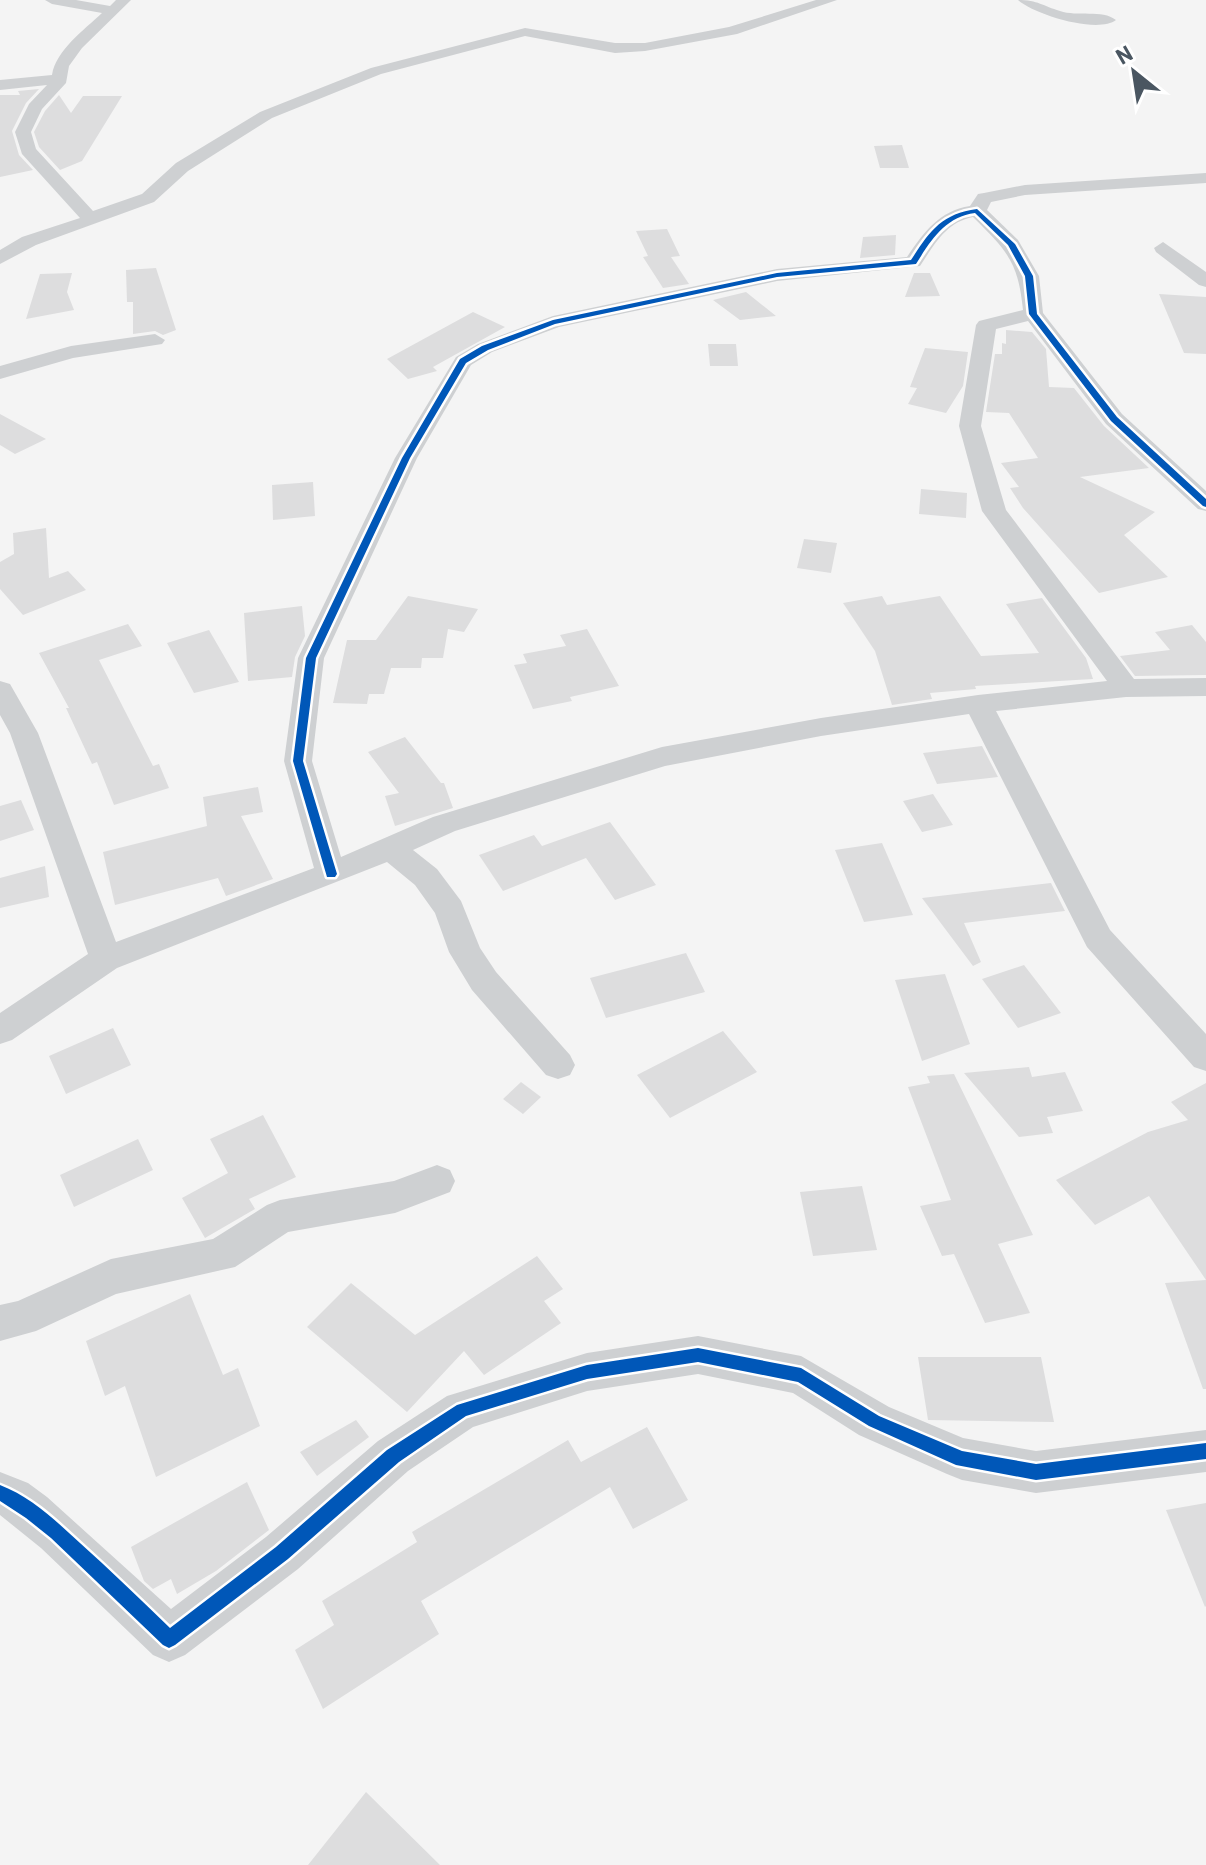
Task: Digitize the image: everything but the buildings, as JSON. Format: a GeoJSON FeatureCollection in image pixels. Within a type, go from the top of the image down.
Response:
{"type":"FeatureCollection","features":[{"type":"Feature","properties":{"kind":"street"},"geometry":{"type":"LineString","coordinates":[[52,0],[119,6]]}},
{"type":"Feature","properties":{"kind":"street"},"geometry":{"type":"LineString","coordinates":[[0,258],[29,241],[86,223],[90,218],[148,198],[182,167],[266,115],[376,71],[525,32],[615,48],[657,46],[732,31],[830,0]]}},
{"type":"Feature","properties":{"kind":"street"},"geometry":{"type":"LineString","coordinates":[[1025,0],[1059,16],[1109,20]]}},
{"type":"Feature","properties":{"kind":"street"},"geometry":{"type":"LineString","coordinates":[[90,218],[28,150],[23,132],[35,107],[59,79],[61,66],[77,45],[119,6]]}},
{"type":"Feature","properties":{"kind":"street"},"geometry":{"type":"LineString","coordinates":[[0,85],[59,79]]}},
{"type":"Feature","properties":{"kind":"street"},"geometry":{"type":"LineString","coordinates":[[977,211],[984,198],[1025,190],[1206,178]]}},
{"type":"Feature","properties":{"kind":"street"},"geometry":{"type":"LineString","coordinates":[[331,874],[298,761],[311,658],[406,458],[463,361],[485,348],[553,322],[777,275],[913,262],[933,231],[958,212],[977,211],[1011,244],[1029,276],[1033,314],[1114,419],[1206,504]]}},
{"type":"Feature","properties":{"kind":"street"},"geometry":{"type":"LineString","coordinates":[[1163,248],[1206,281]]}},
{"type":"Feature","properties":{"kind":"street"},"geometry":{"type":"LineString","coordinates":[[1033,314],[986,325],[970,426],[994,511],[1126,688]]}},
{"type":"Feature","properties":{"kind":"street"},"geometry":{"type":"LineString","coordinates":[[0,373],[71,352],[155,340]]}},
{"type":"Feature","properties":{"kind":"street"},"geometry":{"type":"LineString","coordinates":[[0,1030],[106,959],[331,874],[444,824],[662,757],[821,727],[978,704],[1126,688],[1206,687]]}},
{"type":"Feature","properties":{"kind":"street"},"geometry":{"type":"LineString","coordinates":[[0,690],[24,733],[106,959]]}},
{"type":"Feature","properties":{"kind":"street"},"geometry":{"type":"LineString","coordinates":[[978,704],[1098,938],[1206,1057]]}},
{"type":"Feature","properties":{"kind":"street"},"geometry":{"type":"LineString","coordinates":[[389,847],[434,888],[450,909],[465,952],[484,981],[558,1065]]}},
{"type":"Feature","properties":{"kind":"street"},"geometry":{"type":"LineString","coordinates":[[0,1323],[22,1318],[111,1277],[221,1255],[280,1217],[395,1197],[437,1181]]}},
{"type":"Feature","properties":{"kind":"street"},"geometry":{"type":"LineString","coordinates":[[0,1493],[7,1493],[38,1516],[169,1639],[282,1553],[393,1456],[462,1410],[587,1372],[698,1355],[801,1375],[874,1421],[962,1459],[1036,1472],[1206,1451]]}},
{"type":"Feature","properties":{"kind":"cycle path"},"geometry":{"type":"LineString","coordinates":[[331,874],[298,761],[311,658],[406,458],[463,361],[485,348],[553,322],[777,275],[913,262],[946,221],[977,211],[1011,244],[1029,276],[1033,314],[1114,419],[1206,504]]}},
{"type":"Feature","properties":{"kind":"cycle path"},"geometry":{"type":"LineString","coordinates":[[0,1493],[13,1498],[57,1533],[169,1639],[282,1553],[393,1456],[462,1410],[587,1372],[698,1355],[801,1375],[874,1421],[962,1459],[1036,1472],[1206,1451]]}}]}
